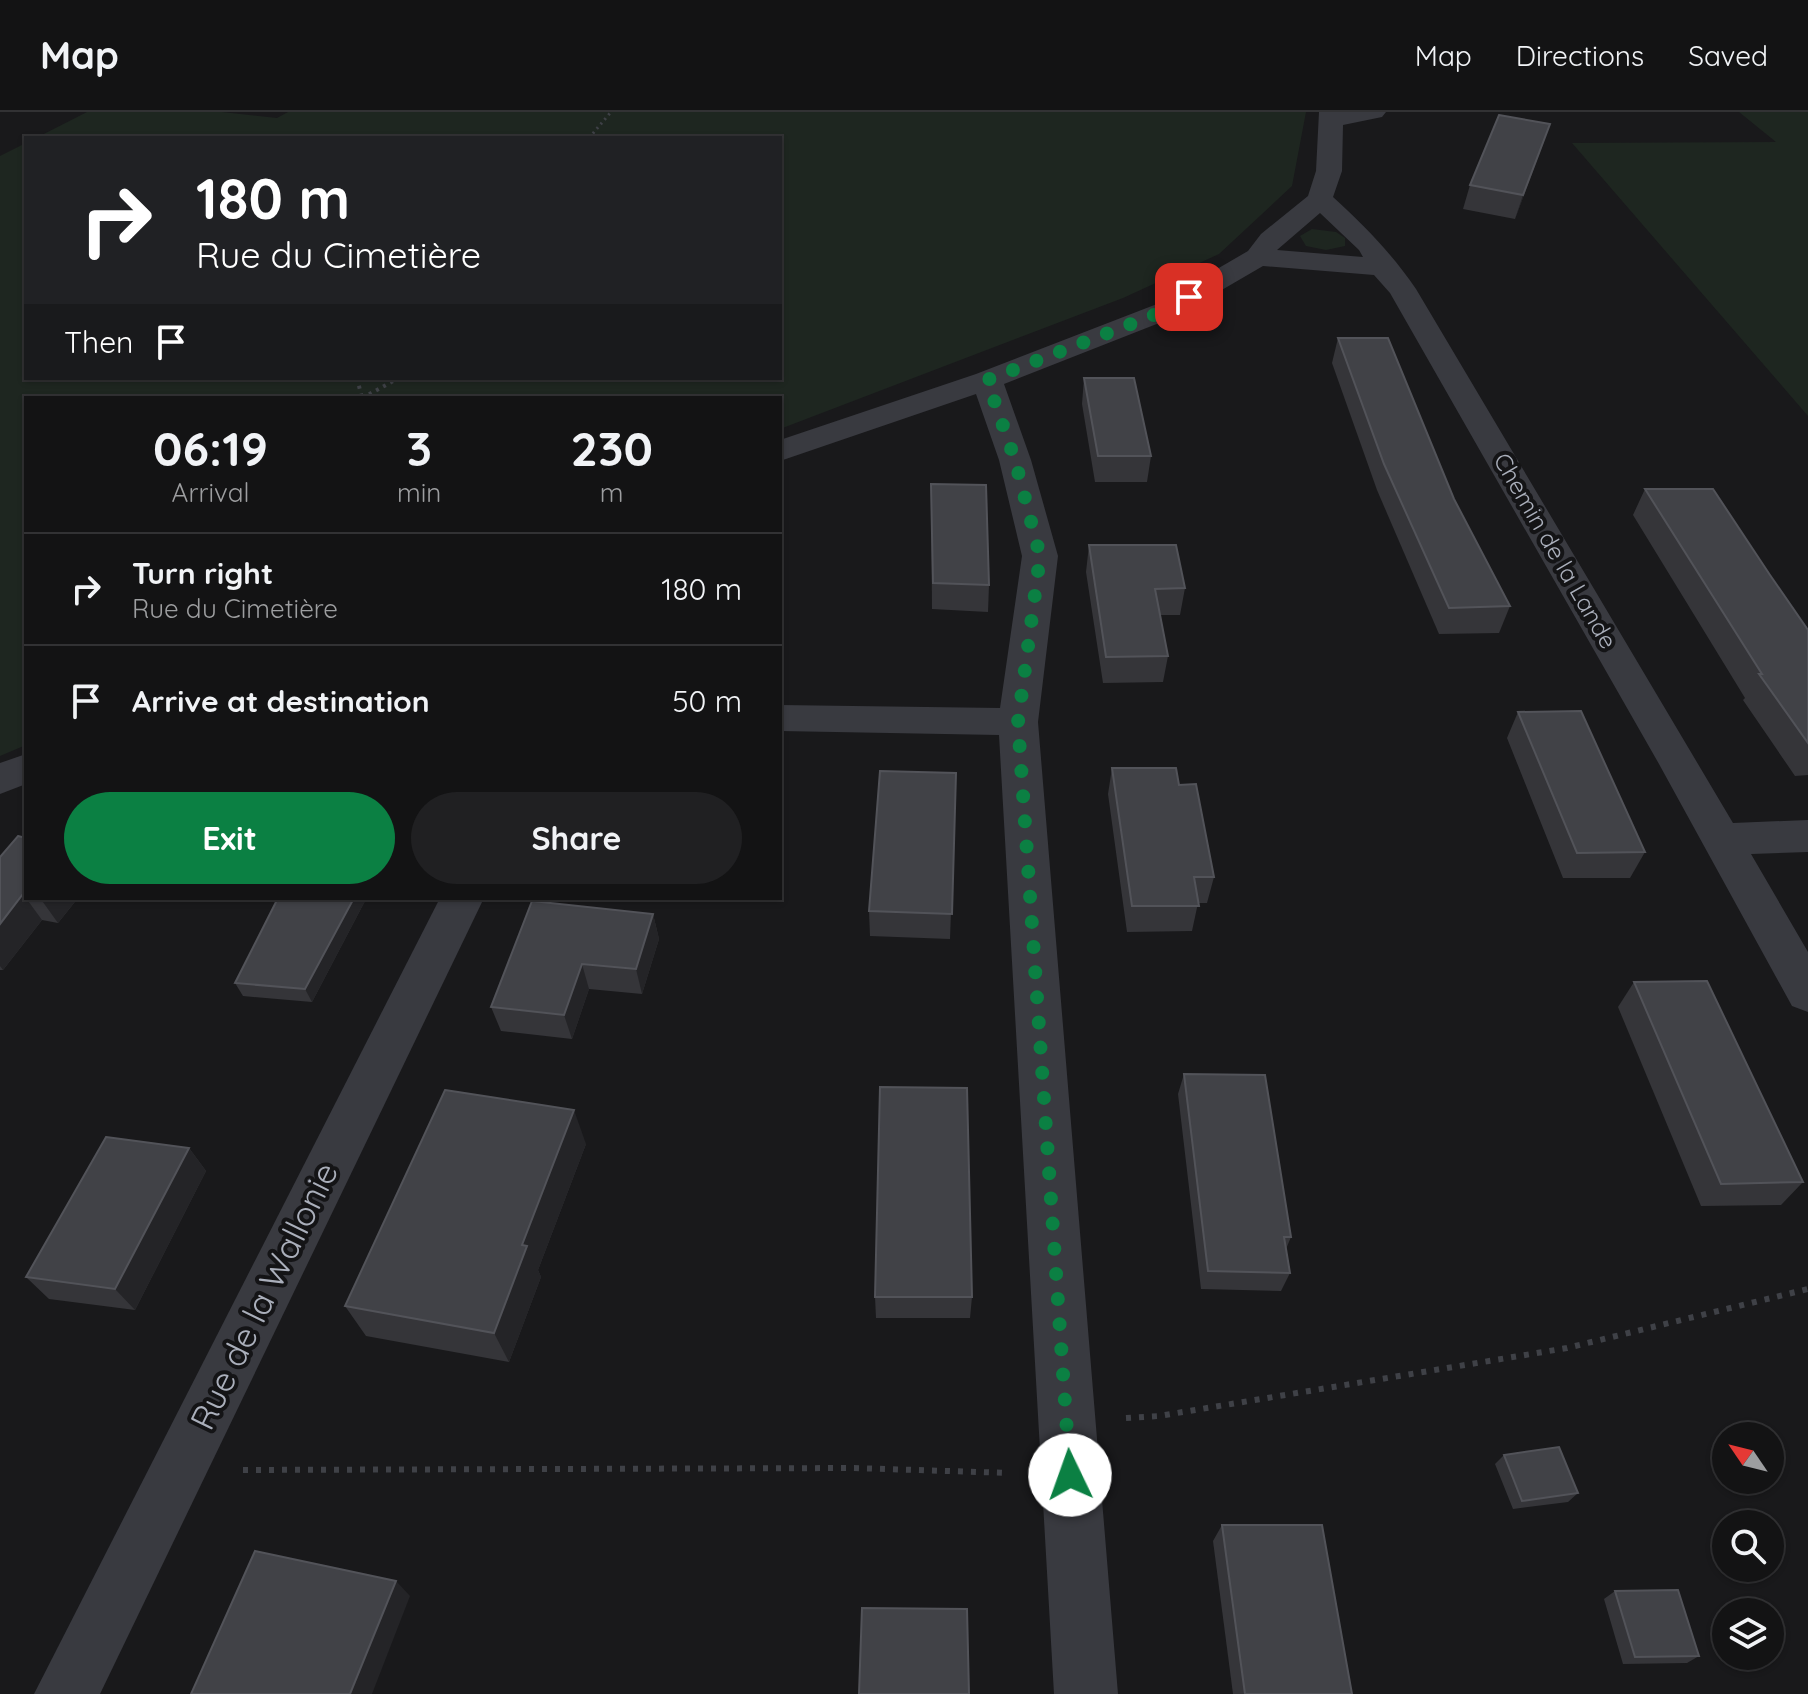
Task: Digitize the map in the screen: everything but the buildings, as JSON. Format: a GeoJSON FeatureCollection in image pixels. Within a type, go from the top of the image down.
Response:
{"type":"FeatureCollection","features":[{"type":"Feature","properties":{"kind":"street"},"geometry":{"type":"LineString","coordinates":[[782,450],[987,380],[1167,310],[1258,257],[1271,240],[1320,199],[1329,171],[1330,116],[1357,117],[1374,112]]}},
{"type":"Feature","properties":{"kind":"street","name":"Chemin de la Lande"},"geometry":{"type":"LineString","coordinates":[[1320,199],[1371,246],[1382,267],[1402,289],[1722,839],[1808,993]]}},
{"type":"Feature","properties":{"kind":"street"},"geometry":{"type":"LineString","coordinates":[[1258,257],[1382,267]]}},
{"type":"Feature","properties":{"kind":"street"},"geometry":{"type":"LineString","coordinates":[[987,380],[1015,460],[1040,556],[1018,722],[1086,1694]]}},
{"type":"Feature","properties":{"kind":"street"},"geometry":{"type":"LineString","coordinates":[[782,718],[1018,722]]}},
{"type":"Feature","properties":{"kind":"street"},"geometry":{"type":"LineString","coordinates":[[0,779],[24,769]]}},
{"type":"Feature","properties":{"kind":"street"},"geometry":{"type":"LineString","coordinates":[[1722,839],[1808,836]]}},
{"type":"Feature","properties":{"kind":"street","name":"Rue de la Wallonie"},"geometry":{"type":"LineString","coordinates":[[66,1694],[461,900]]}},
{"type":"Feature","properties":{"kind":"path"},"geometry":{"type":"LineString","coordinates":[[591,136],[611,112]]}},
{"type":"Feature","properties":{"kind":"path"},"geometry":{"type":"LineString","coordinates":[[366,396],[395,380]]}},
{"type":"Feature","properties":{"kind":"path"},"geometry":{"type":"LineString","coordinates":[[1068,1423],[1159,1416],[1567,1348],[1808,1289]]}},
{"type":"Feature","properties":{"kind":"path"},"geometry":{"type":"LineString","coordinates":[[178,1468],[854,1468],[1070,1475]]}},
{"type":"Feature","properties":{"kind":"shaded area"},"geometry":{"type":"Polygon","coordinates":[[[87,112],[222,112],[277,118],[288,112],[1306,112],[1292,186],[1219,254],[1123,298],[782,428],[782,396],[24,396],[24,746],[0,756],[0,156],[24,144],[24,380],[782,380],[782,136],[40,136],[87,112]]]}},
{"type":"Feature","properties":{"kind":"shaded area"},"geometry":{"type":"Polygon","coordinates":[[[1739,112],[1808,112],[1808,416],[1572,143],[1776,142],[1739,112]]]}},
{"type":"Feature","properties":{"kind":"shaded area"},"geometry":{"type":"Polygon","coordinates":[[[1312,229],[1336,232],[1345,238],[1345,246],[1326,250],[1306,246],[1300,236],[1312,229]]]}},
{"type":"Feature","properties":{"kind":"route"},"geometry":{"type":"LineString","coordinates":[[1070,1475],[1018,722],[1040,556],[1015,460],[987,380],[1167,310],[1189,297]]}}]}
